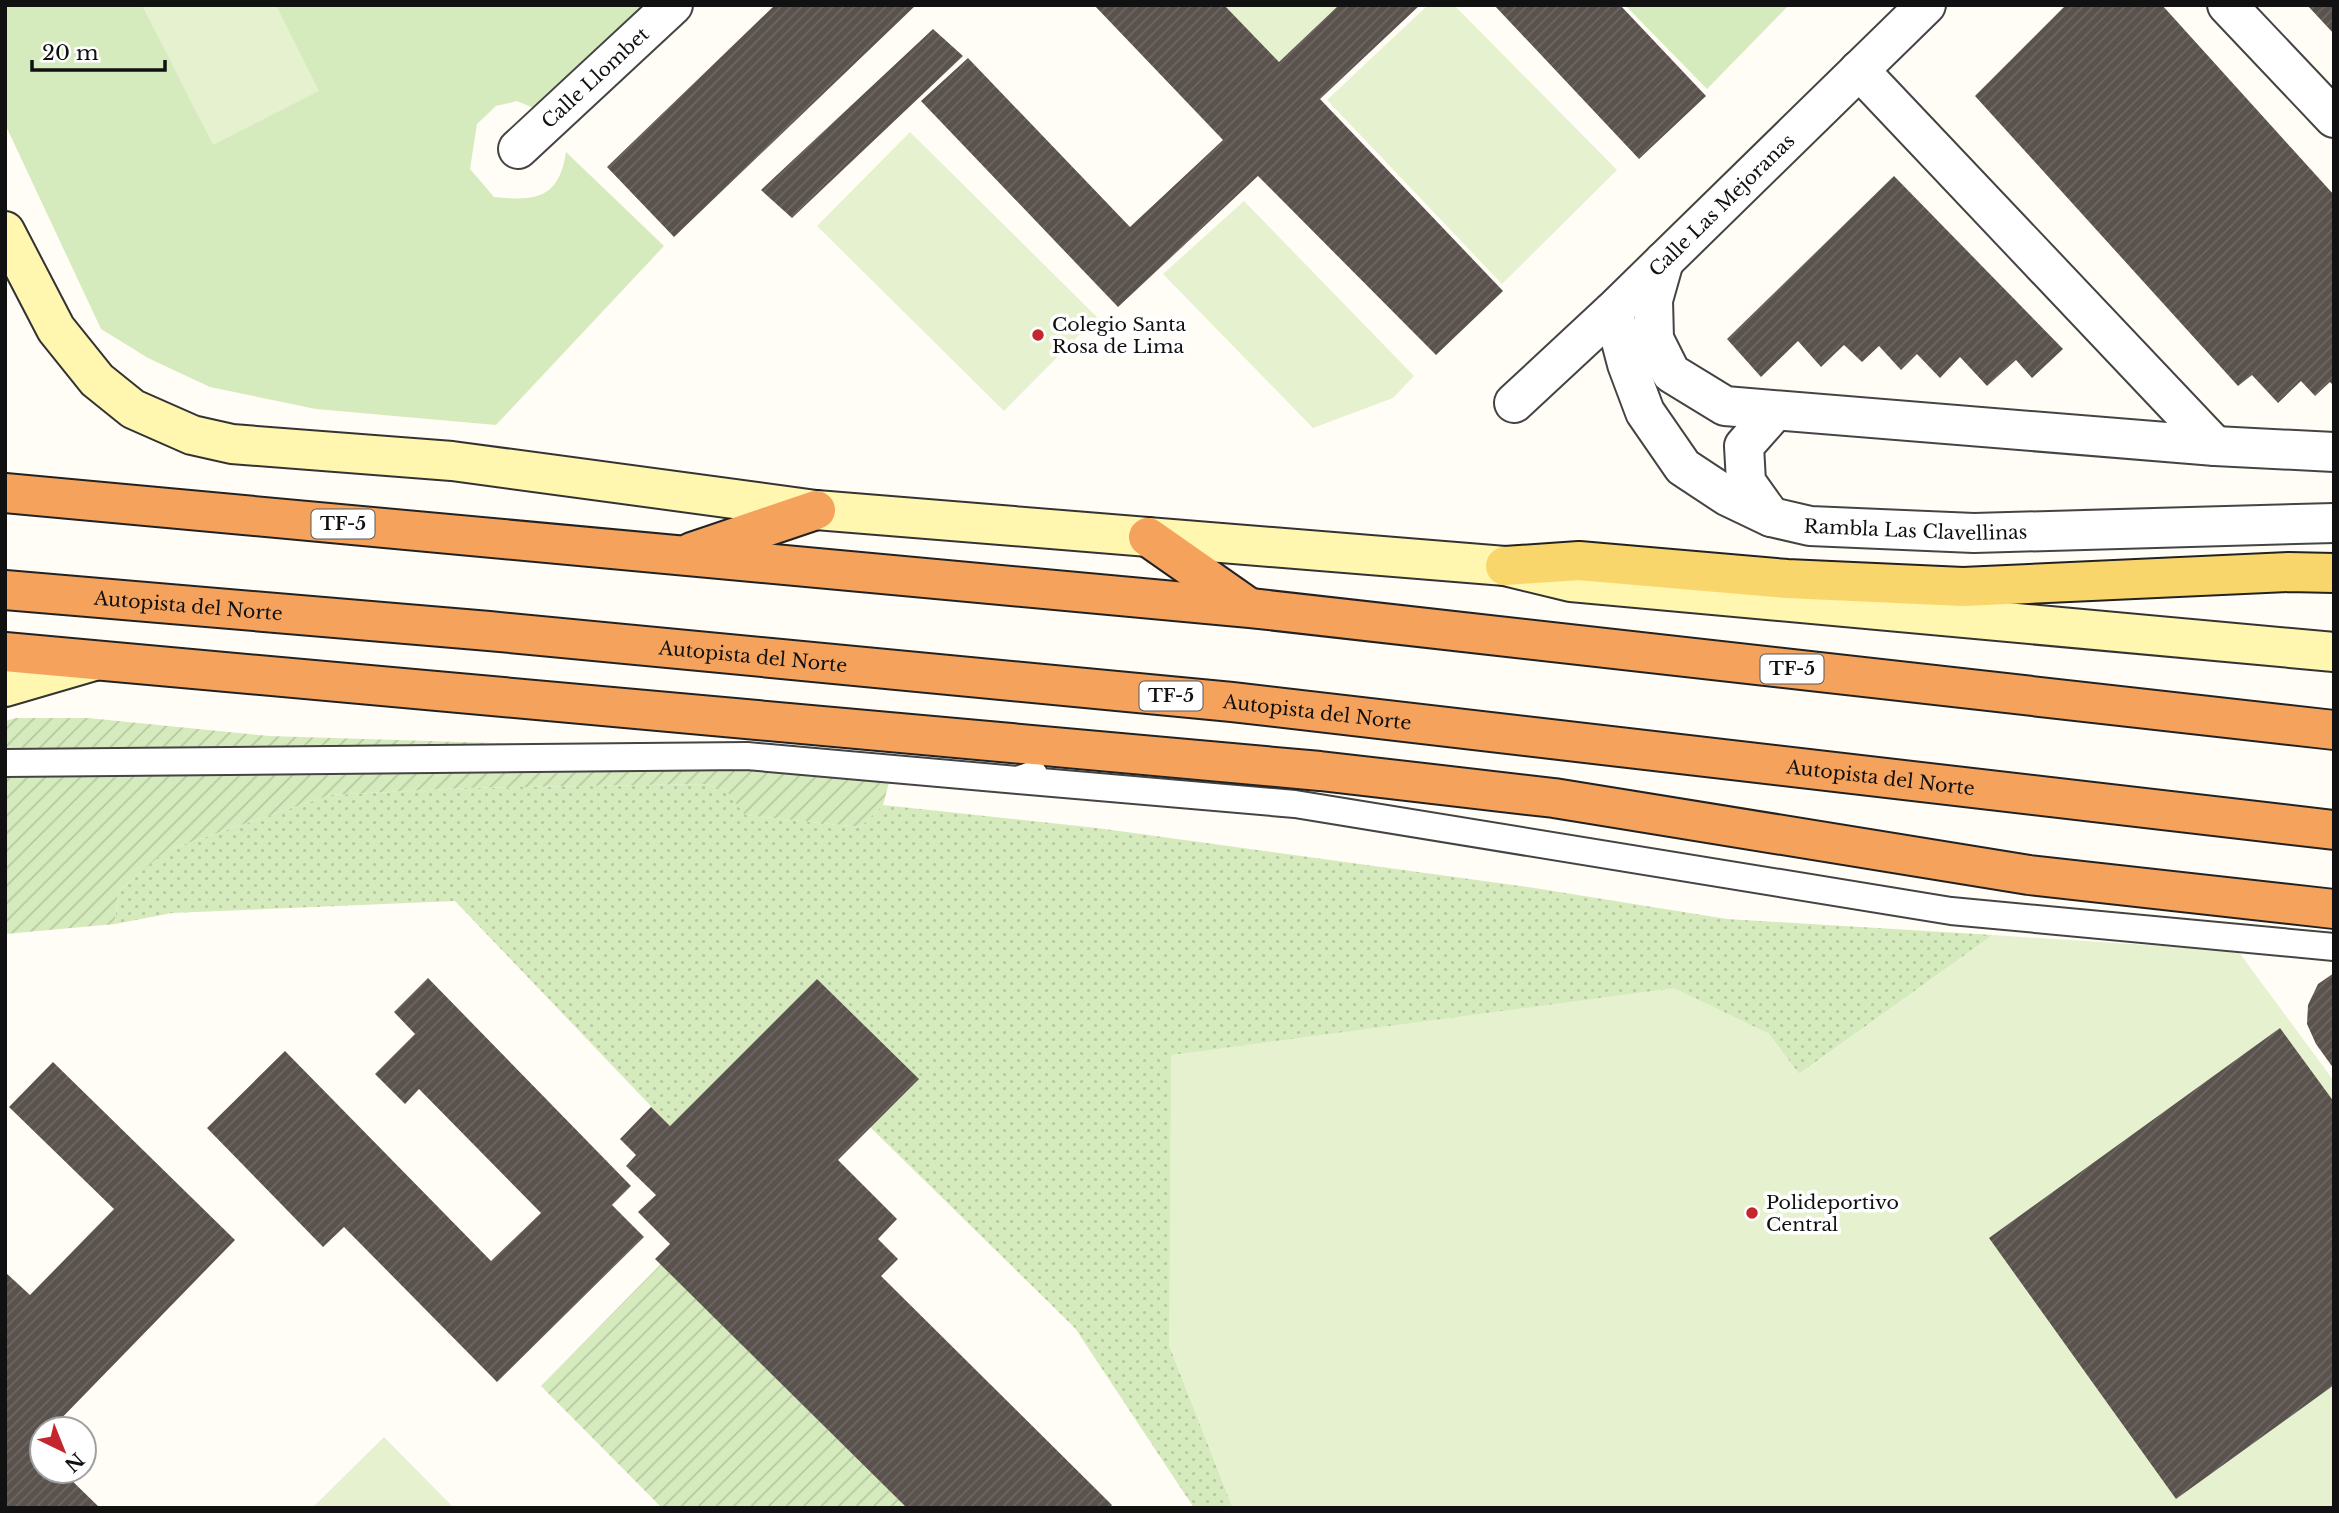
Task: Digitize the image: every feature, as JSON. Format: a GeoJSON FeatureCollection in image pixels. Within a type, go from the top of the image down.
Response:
{"type":"FeatureCollection","features":[{"type":"Feature","properties":{"kind":"highway","name":"TF-5"},"geometry":{"type":"LineString","coordinates":[[5,493],[1250,608],[2334,730]]}},
{"type":"Feature","properties":{"kind":"highway"},"geometry":{"type":"LineString","coordinates":[[680,556],[816,510]]}},
{"type":"Feature","properties":{"kind":"highway"},"geometry":{"type":"LineString","coordinates":[[1147,537],[1250,608]]}},
{"type":"Feature","properties":{"kind":"highway","name":"Autopista del Norte"},"geometry":{"type":"LineString","coordinates":[[5,590],[489,631],[1231,702],[2334,830]]}},
{"type":"Feature","properties":{"kind":"highway"},"geometry":{"type":"LineString","coordinates":[[5,652],[1320,771],[1540,796],[2029,875],[2334,909]]}},
{"type":"Feature","properties":{"kind":"main road"},"geometry":{"type":"LineString","coordinates":[[5,231],[56,330],[97,380],[133,409],[192,435],[232,444],[452,461],[816,510],[1505,565],[1579,561],[1787,579],[1963,587],[2289,572],[2334,573]]}},
{"type":"Feature","properties":{"kind":"main road"},"geometry":{"type":"LineString","coordinates":[[1505,565],[1571,582],[2334,652]]}},
{"type":"Feature","properties":{"kind":"main road"},"geometry":{"type":"LineString","coordinates":[[5,687],[96,660]]}},
{"type":"Feature","properties":{"kind":"street","name":"Calle Llombet"},"geometry":{"type":"LineString","coordinates":[[518,149],[673,5]]}},
{"type":"Feature","properties":{"kind":"street","name":"Calle Las Mejoranas"},"geometry":{"type":"LineString","coordinates":[[1514,403],[1613,311],[1926,5]]}},
{"type":"Feature","properties":{"kind":"street"},"geometry":{"type":"LineString","coordinates":[[2227,5],[2334,118]]}},
{"type":"Feature","properties":{"kind":"street"},"geometry":{"type":"LineString","coordinates":[[1859,70],[2215,446]]}},
{"type":"Feature","properties":{"kind":"street"},"geometry":{"type":"LineString","coordinates":[[1664,261],[1653,300],[1654,339],[1671,373],[1725,406],[2215,446],[2334,452]]}},
{"type":"Feature","properties":{"kind":"street","name":"Rambla Las Clavellinas"},"geometry":{"type":"LineString","coordinates":[[1613,311],[1627,364],[1644,412],[1683,467],[1727,496],[1771,517],[1810,526],[1974,533],[2334,523]]}},
{"type":"Feature","properties":{"kind":"street"},"geometry":{"type":"LineString","coordinates":[[1771,517],[1746,482],[1744,446],[1775,411]]}},
{"type":"Feature","properties":{"kind":"lane"},"geometry":{"type":"LineString","coordinates":[[1018,780],[1097,750],[1167,791]]}},
{"type":"Feature","properties":{"kind":"lane"},"geometry":{"type":"LineString","coordinates":[[5,763],[747,756],[1295,804],[1951,911],[2334,947]]}},
{"type":"Feature","properties":{"kind":"green space"},"geometry":{"type":"Polygon","coordinates":[[[5,5],[673,5],[553,116],[517,101],[496,106],[477,124],[470,169],[494,197],[533,197],[551,188],[557,180],[566,152],[664,246],[496,425],[316,409],[210,387],[148,358],[101,329],[5,124],[5,5]]]}},
{"type":"Feature","properties":{"kind":"green space"},"geometry":{"type":"Polygon","coordinates":[[[142,5],[276,5],[319,91],[213,145],[142,5]]]}},
{"type":"Feature","properties":{"kind":"green space"},"geometry":{"type":"Polygon","coordinates":[[[1224,5],[1339,5],[1279,62],[1224,5]]]}},
{"type":"Feature","properties":{"kind":"green space"},"geometry":{"type":"Polygon","coordinates":[[[1428,5],[1454,5],[1617,170],[1502,284],[1327,100],[1428,5]]]}},
{"type":"Feature","properties":{"kind":"green space"},"geometry":{"type":"Polygon","coordinates":[[[1625,5],[1789,5],[1707,89],[1625,5]]]}},
{"type":"Feature","properties":{"kind":"green space"},"geometry":{"type":"Polygon","coordinates":[[[910,132],[1097,317],[1004,411],[817,226],[910,132]]]}},
{"type":"Feature","properties":{"kind":"green space"},"geometry":{"type":"Polygon","coordinates":[[[1244,201],[1414,376],[1393,398],[1313,428],[1163,274],[1244,201]]]}},
{"type":"Feature","properties":{"kind":"green space"},"geometry":{"type":"Polygon","coordinates":[[[16,718],[88,718],[269,736],[591,746],[891,775],[883,805],[860,827],[745,815],[726,790],[706,784],[467,788],[330,795],[167,850],[118,892],[115,924],[5,934],[5,721],[16,718]]]}},
{"type":"Feature","properties":{"kind":"green space"},"geometry":{"type":"Polygon","coordinates":[[[706,784],[726,790],[746,815],[860,827],[883,805],[1097,828],[1528,887],[1727,919],[1993,935],[1799,1074],[1768,1033],[1169,1345],[1233,1508],[1194,1508],[1075,1328],[870,1127],[918,1079],[817,979],[670,1126],[455,901],[172,913],[115,924],[118,892],[167,850],[330,795],[467,788],[706,784]]]}},
{"type":"Feature","properties":{"kind":"green space","name":"Polideportivo Central"},"geometry":{"type":"Polygon","coordinates":[[[1993,935],[2238,951],[2334,1081],[2334,1508],[1233,1508],[1169,1345],[1171,1055],[1674,988],[1768,1033],[1799,1074],[1993,935]]]}},
{"type":"Feature","properties":{"kind":"green space"},"geometry":{"type":"Polygon","coordinates":[[[661,1264],[907,1508],[662,1508],[541,1386],[661,1264]]]}},
{"type":"Feature","properties":{"kind":"green space"},"geometry":{"type":"Polygon","coordinates":[[[384,1437],[454,1508],[312,1508],[384,1437]]]}},
{"type":"Feature","properties":{"kind":"building"},"geometry":{"type":"Polygon","coordinates":[[[775,5],[916,5],[674,237],[607,167],[775,5]]]}},
{"type":"Feature","properties":{"kind":"building"},"geometry":{"type":"Polygon","coordinates":[[[1094,5],[1224,5],[1279,62],[1339,5],[1420,5],[1320,99],[1503,291],[1436,355],[1258,176],[1118,307],[921,101],[968,58],[1130,227],[1223,140],[1094,5]]]}},
{"type":"Feature","properties":{"kind":"building"},"geometry":{"type":"Polygon","coordinates":[[[1494,5],[1620,5],[1706,96],[1639,159],[1494,5]]]}},
{"type":"Feature","properties":{"kind":"building"},"geometry":{"type":"Polygon","coordinates":[[[2066,5],[2162,5],[2334,195],[2334,386],[2330,382],[2315,396],[2301,381],[2278,403],[2252,375],[2238,386],[1975,96],[2066,5]]]}},
{"type":"Feature","properties":{"kind":"building"},"geometry":{"type":"Polygon","coordinates":[[[2307,5],[2334,5],[2334,34],[2307,5]]]}},
{"type":"Feature","properties":{"kind":"building"},"geometry":{"type":"Polygon","coordinates":[[[933,29],[963,56],[792,218],[761,190],[933,29]]]}},
{"type":"Feature","properties":{"kind":"building"},"geometry":{"type":"Polygon","coordinates":[[[1894,176],[2063,349],[2032,378],[2016,360],[1987,386],[1960,357],[1940,378],[1917,354],[1901,370],[1879,346],[1862,362],[1844,345],[1821,367],[1798,341],[1761,377],[1727,339],[1894,176]]]}},
{"type":"Feature","properties":{"kind":"building"},"geometry":{"type":"Polygon","coordinates":[[[2334,973],[2334,1069],[2316,1044],[2307,1024],[2308,1005],[2318,984],[2334,973]]]}},
{"type":"Feature","properties":{"kind":"building"},"geometry":{"type":"Polygon","coordinates":[[[428,978],[631,1186],[612,1205],[644,1237],[497,1382],[344,1227],[323,1247],[207,1128],[285,1051],[491,1261],[541,1213],[419,1089],[405,1104],[375,1074],[415,1034],[394,1012],[428,978]]]}},
{"type":"Feature","properties":{"kind":"building"},"geometry":{"type":"Polygon","coordinates":[[[817,979],[919,1079],[838,1160],[897,1219],[878,1239],[898,1259],[881,1276],[1112,1505],[1109,1508],[907,1508],[655,1259],[670,1244],[638,1212],[656,1195],[626,1166],[636,1155],[620,1139],[651,1107],[670,1126],[817,979]]]}},
{"type":"Feature","properties":{"kind":"building"},"geometry":{"type":"Polygon","coordinates":[[[2280,1028],[2334,1102],[2334,1385],[2176,1499],[1989,1238],[2280,1028]]]}},
{"type":"Feature","properties":{"kind":"building"},"geometry":{"type":"Polygon","coordinates":[[[53,1062],[235,1240],[65,1415],[28,1415],[28,1485],[76,1485],[100,1508],[5,1508],[5,1272],[30,1295],[114,1209],[9,1107],[53,1062]]]}},
{"type":"Feature","properties":{"kind":"place","name":"Colegio Santa Rosa de Lima"},"geometry":{"type":"Point","coordinates":[1038,335]}},
{"type":"Feature","properties":{"kind":"place","name":"Polideportivo Central"},"geometry":{"type":"Point","coordinates":[1752,1213]}}]}
